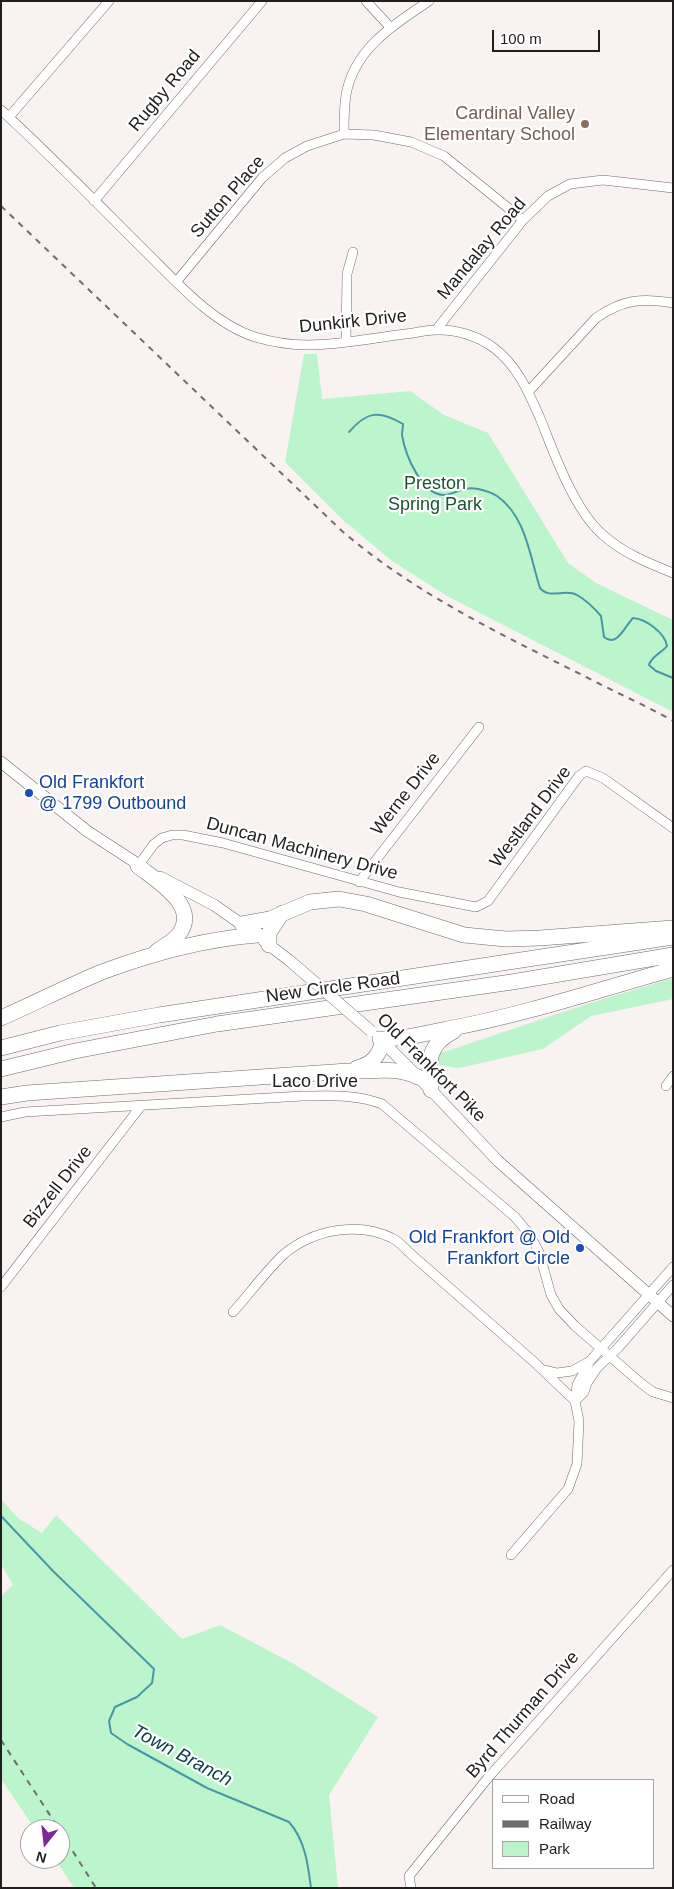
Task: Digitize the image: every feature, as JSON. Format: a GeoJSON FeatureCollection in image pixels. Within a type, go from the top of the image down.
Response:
{"type":"FeatureCollection","features":[{"type":"Feature","properties":{"kind":"highway"},"geometry":{"type":"LineString","coordinates":[[138,866],[178,899],[182,907],[184,919],[179,934],[148,958]]}},
{"type":"Feature","properties":{"kind":"highway"},"geometry":{"type":"LineString","coordinates":[[242,924],[265,920],[310,902],[344,899],[366,904],[464,935],[506,939],[673,928]]}},
{"type":"Feature","properties":{"kind":"highway"},"geometry":{"type":"LineString","coordinates":[[1,1018],[102,972],[148,958],[202,942],[230,937],[263,940],[282,914]]}},
{"type":"Feature","properties":{"kind":"highway","name":"New Circle Road"},"geometry":{"type":"LineString","coordinates":[[1,1048],[68,1032],[159,1015],[673,937]]}},
{"type":"Feature","properties":{"kind":"highway","name":"New Circle Road"},"geometry":{"type":"LineString","coordinates":[[1,1069],[75,1051],[217,1024],[512,982],[673,955]]}},
{"type":"Feature","properties":{"kind":"highway"},"geometry":{"type":"LineString","coordinates":[[348,1070],[371,1063],[379,1052],[378,1037],[409,1038],[462,1027],[529,1011],[673,969]]}},
{"type":"Feature","properties":{"kind":"highway"},"geometry":{"type":"LineString","coordinates":[[431,1090],[429,1064],[435,1045],[443,1036],[462,1027]]}},
{"type":"Feature","properties":{"kind":"highway"},"geometry":{"type":"LineString","coordinates":[[1,1097],[27,1093],[348,1070],[395,1070],[418,1077]]}},
{"type":"Feature","properties":{"kind":"main road","name":"Old Frankfort Pike"},"geometry":{"type":"LineString","coordinates":[[1,762],[87,831],[138,866],[214,905],[290,961],[378,1037],[498,1161],[673,1316]]}},
{"type":"Feature","properties":{"kind":"street"},"geometry":{"type":"LineString","coordinates":[[9,117],[109,1]]}},
{"type":"Feature","properties":{"kind":"street","name":"Rugby Road"},"geometry":{"type":"LineString","coordinates":[[94,201],[262,1]]}},
{"type":"Feature","properties":{"kind":"street"},"geometry":{"type":"LineString","coordinates":[[366,1],[390,27]]}},
{"type":"Feature","properties":{"kind":"street"},"geometry":{"type":"LineString","coordinates":[[344,134],[344,108],[350,80],[362,56],[390,27],[428,1]]}},
{"type":"Feature","properties":{"kind":"street","name":"Dunkirk Drive"},"geometry":{"type":"LineString","coordinates":[[1,110],[214,316],[233,327],[254,337],[308,345],[436,330],[452,331],[468,335],[494,348],[505,358],[528,392],[571,489],[592,524],[602,535],[626,551],[673,573]]}},
{"type":"Feature","properties":{"kind":"street","name":"Sutton Place"},"geometry":{"type":"LineString","coordinates":[[177,281],[262,178],[284,158],[307,146],[344,134],[374,135],[411,142],[444,156],[523,220]]}},
{"type":"Feature","properties":{"kind":"street","name":"Mandalay Road"},"geometry":{"type":"LineString","coordinates":[[436,330],[523,220],[548,196],[570,184],[603,180],[673,188]]}},
{"type":"Feature","properties":{"kind":"street"},"geometry":{"type":"LineString","coordinates":[[346,342],[347,274],[353,252]]}},
{"type":"Feature","properties":{"kind":"street"},"geometry":{"type":"LineString","coordinates":[[528,392],[596,318],[606,311],[635,300],[673,303]]}},
{"type":"Feature","properties":{"kind":"street","name":"Werne Drive"},"geometry":{"type":"LineString","coordinates":[[360,882],[479,727]]}},
{"type":"Feature","properties":{"kind":"street","name":"Westland Drive"},"geometry":{"type":"LineString","coordinates":[[470,907],[480,906],[488,901],[579,776],[586,771],[603,778],[673,828]]}},
{"type":"Feature","properties":{"kind":"street","name":"Duncan Machinery Drive"},"geometry":{"type":"LineString","coordinates":[[138,866],[154,844],[162,838],[182,835],[223,844],[360,882],[470,907]]}},
{"type":"Feature","properties":{"kind":"street"},"geometry":{"type":"LineString","coordinates":[[666,1086],[673,1076]]}},
{"type":"Feature","properties":{"kind":"street","name":"Laco Drive"},"geometry":{"type":"LineString","coordinates":[[1,1117],[26,1112],[346,1095],[382,1104],[515,1217],[526,1230],[539,1252],[551,1295],[559,1309],[609,1356],[654,1392],[673,1398]]}},
{"type":"Feature","properties":{"kind":"street","name":"Bizzell Drive"},"geometry":{"type":"LineString","coordinates":[[1,1288],[141,1106]]}},
{"type":"Feature","properties":{"kind":"street"},"geometry":{"type":"LineString","coordinates":[[233,1312],[283,1255],[300,1242],[330,1231],[355,1229],[372,1231],[393,1238],[542,1369],[575,1402]]}},
{"type":"Feature","properties":{"kind":"street"},"geometry":{"type":"LineString","coordinates":[[575,1402],[597,1368],[609,1356],[654,1298],[673,1267]]}},
{"type":"Feature","properties":{"kind":"street"},"geometry":{"type":"LineString","coordinates":[[542,1369],[557,1373],[572,1371],[590,1361],[654,1298],[673,1285]]}},
{"type":"Feature","properties":{"kind":"street"},"geometry":{"type":"LineString","coordinates":[[511,1555],[568,1489],[577,1464],[579,1422],[575,1402],[577,1385],[590,1361]]}},
{"type":"Feature","properties":{"kind":"street","name":"Byrd Thurman Drive"},"geometry":{"type":"LineString","coordinates":[[411,1888],[409,1876],[487,1779],[673,1570]]}},
{"type":"Feature","properties":{"kind":"green space","name":"Preston Spring Park"},"geometry":{"type":"Polygon","coordinates":[[[304,354],[317,354],[322,399],[410,391],[444,415],[488,433],[568,563],[596,583],[673,620],[673,712],[447,596],[392,561],[344,521],[285,462],[304,354]]]}},
{"type":"Feature","properties":{"kind":"green space"},"geometry":{"type":"Polygon","coordinates":[[[673,978],[673,999],[591,1016],[543,1049],[459,1068],[434,1064],[441,1053],[584,1005],[673,978]]]}},
{"type":"Feature","properties":{"kind":"green space"},"geometry":{"type":"Polygon","coordinates":[[[1,1499],[18,1518],[42,1533],[56,1515],[182,1639],[220,1625],[294,1664],[378,1717],[329,1795],[338,1888],[74,1888],[62,1869],[70,1869],[70,1819],[28,1819],[1,1779],[1,1596],[13,1585],[1,1564],[1,1499]]]}},
{"type":"Feature","properties":{"kind":"waterway"},"geometry":{"type":"LineString","coordinates":[[349,432],[362,420],[374,415],[387,416],[403,424],[402,435],[407,453],[416,473],[429,489],[437,494],[446,495],[465,489],[475,489],[484,490],[497,496],[507,504],[521,526],[540,588],[548,593],[572,593],[584,599],[601,616],[604,637],[609,640],[617,638],[633,618],[649,624],[663,636],[667,646],[652,659],[649,665],[656,671],[673,678]]}},
{"type":"Feature","properties":{"kind":"waterway","name":"Town Branch"},"geometry":{"type":"LineString","coordinates":[[1,1516],[53,1571],[154,1669],[152,1683],[137,1697],[115,1707],[109,1721],[111,1733],[127,1744],[207,1788],[289,1822],[302,1844],[311,1888]]}},
{"type":"Feature","properties":{"kind":"railway"},"geometry":{"type":"LineString","coordinates":[[1,206],[342,531],[371,555],[433,596],[498,633],[673,721]]}},
{"type":"Feature","properties":{"kind":"railway"},"geometry":{"type":"LineString","coordinates":[[1,1740],[52,1819]]}},
{"type":"Feature","properties":{"kind":"railway"},"geometry":{"type":"LineString","coordinates":[[70,1847],[96,1888]]}},
{"type":"Feature","properties":{"kind":"place","name":"Cardinal Valley Elementary School"},"geometry":{"type":"Point","coordinates":[585,124]}},
{"type":"Feature","properties":{"kind":"place","name":"Old Frankfort @ 1799 Outbound"},"geometry":{"type":"Point","coordinates":[29,793]}},
{"type":"Feature","properties":{"kind":"place","name":"Old Frankfort @ Old Frankfort Circle"},"geometry":{"type":"Point","coordinates":[580,1248]}}]}
